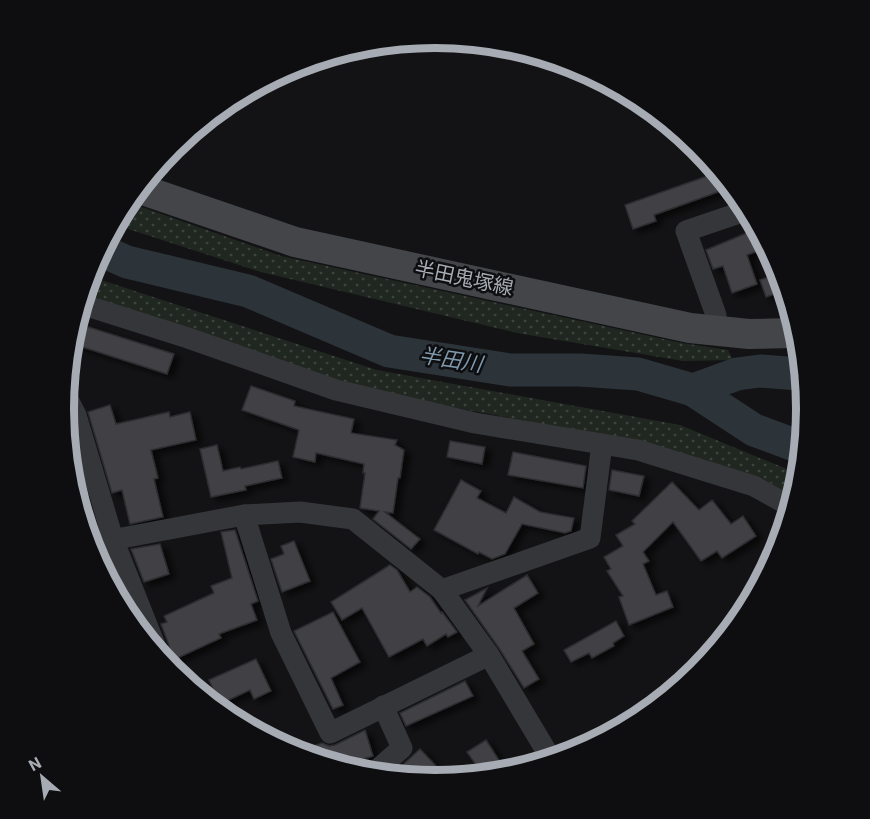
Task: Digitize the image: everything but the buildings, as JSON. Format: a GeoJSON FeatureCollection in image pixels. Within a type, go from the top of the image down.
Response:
{"type":"FeatureCollection","features":[{"type":"Feature","properties":{"kind":"main road","name":"半田鬼塚線"},"geometry":{"type":"LineString","coordinates":[[146,191],[295,242],[690,328],[748,334],[788,333]]}},
{"type":"Feature","properties":{"kind":"street"},"geometry":{"type":"LineString","coordinates":[[714,330],[716,315],[686,231],[739,213]]}},
{"type":"Feature","properties":{"kind":"street"},"geometry":{"type":"LineString","coordinates":[[89,307],[188,338],[336,390],[475,423],[638,450],[754,486],[784,503]]}},
{"type":"Feature","properties":{"kind":"street"},"geometry":{"type":"LineString","coordinates":[[74,411],[113,539],[150,632]]}},
{"type":"Feature","properties":{"kind":"street"},"geometry":{"type":"LineString","coordinates":[[442,590],[590,538],[602,444]]}},
{"type":"Feature","properties":{"kind":"street"},"geometry":{"type":"LineString","coordinates":[[99,542],[244,515],[300,512],[352,519],[442,590],[489,655],[547,753]]}},
{"type":"Feature","properties":{"kind":"street"},"geometry":{"type":"LineString","coordinates":[[244,515],[281,633],[330,734],[489,655]]}},
{"type":"Feature","properties":{"kind":"street"},"geometry":{"type":"LineString","coordinates":[[381,767],[402,748],[383,706]]}},
{"type":"Feature","properties":{"kind":"shaded area"},"geometry":{"type":"Polygon","coordinates":[[[137,205],[281,256],[682,343],[728,350],[733,360],[683,361],[517,333],[261,272],[123,227],[137,205]]]}},
{"type":"Feature","properties":{"kind":"shaded area"},"geometry":{"type":"Polygon","coordinates":[[[98,279],[377,370],[680,425],[791,471],[790,480],[787,492],[760,477],[646,444],[347,387],[92,298],[98,279]]]}},
{"type":"Feature","properties":{"kind":"shaded area"},"geometry":{"type":"Polygon","coordinates":[[[792,398],[796,398],[796,414],[792,412],[792,398]]]}},
{"type":"Feature","properties":{"kind":"waterway","name":"半田川"},"geometry":{"type":"LineString","coordinates":[[109,254],[127,262],[248,291],[389,351],[510,370],[580,370],[638,374],[693,390],[754,430],[795,445]]}},
{"type":"Feature","properties":{"kind":"waterway"},"geometry":{"type":"LineString","coordinates":[[693,390],[737,374],[760,371],[794,374]]}}]}
